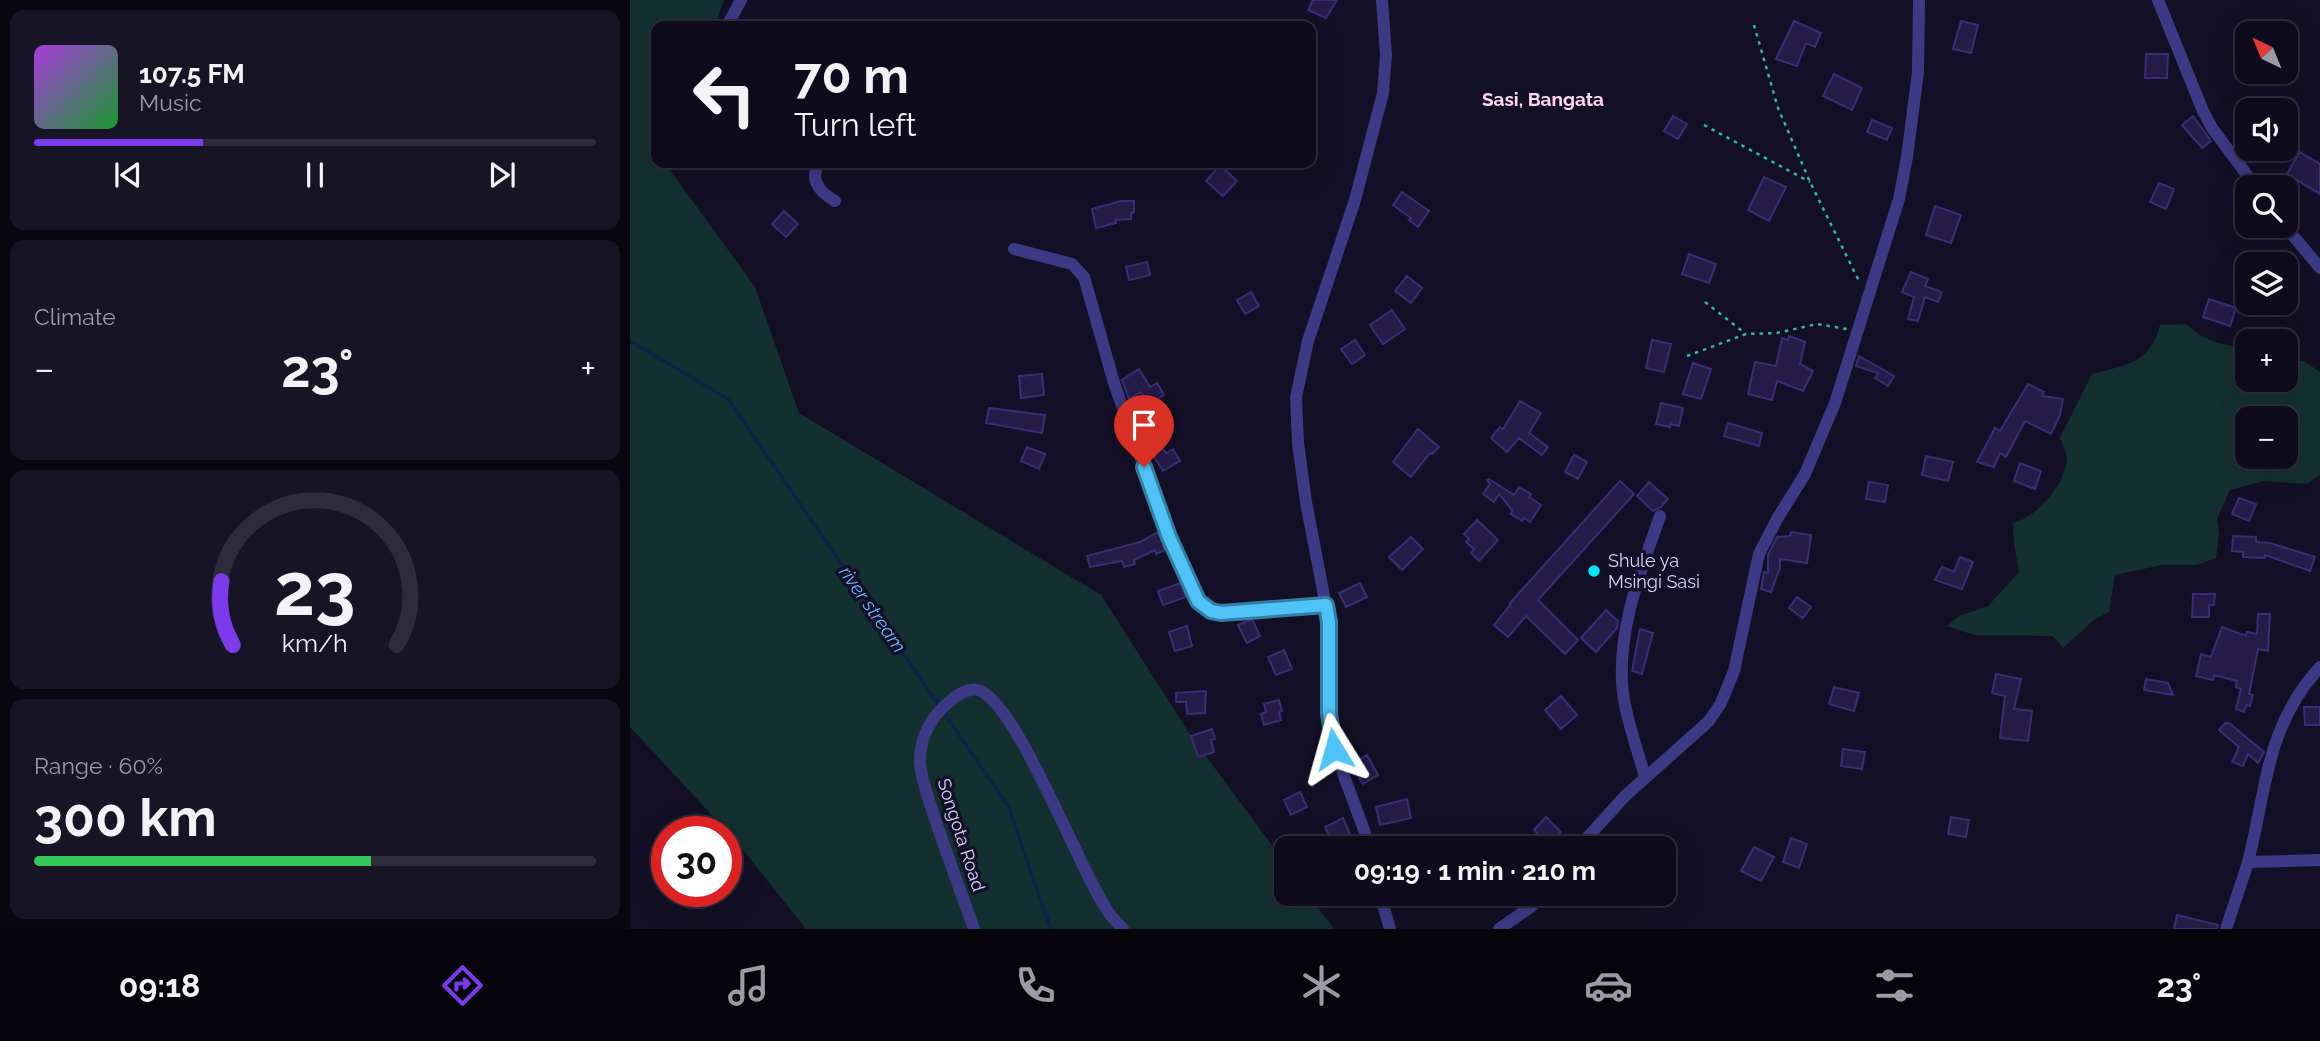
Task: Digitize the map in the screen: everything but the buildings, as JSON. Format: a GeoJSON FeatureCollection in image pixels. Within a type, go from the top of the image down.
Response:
{"type":"FeatureCollection","features":[{"type":"Feature","properties":{"kind":"street"},"geometry":{"type":"LineString","coordinates":[[730,21],[741,0]]}},
{"type":"Feature","properties":{"kind":"street"},"geometry":{"type":"LineString","coordinates":[[1364,836],[1334,749],[1329,713],[1329,622],[1298,443],[1296,397],[1308,341],[1355,200],[1383,93],[1386,55],[1382,0]]}},
{"type":"Feature","properties":{"kind":"street"},"geometry":{"type":"LineString","coordinates":[[1589,836],[1645,777],[1709,721],[1721,703],[1734,670],[1759,554],[1805,474],[1835,403],[1899,199],[1908,157],[1918,72],[1919,0]]}},
{"type":"Feature","properties":{"kind":"street"},"geometry":{"type":"LineString","coordinates":[[2158,0],[2203,111],[2248,175]]}},
{"type":"Feature","properties":{"kind":"street"},"geometry":{"type":"LineString","coordinates":[[817,168],[814,175],[817,184],[823,193],[835,201]]}},
{"type":"Feature","properties":{"kind":"street"},"geometry":{"type":"LineString","coordinates":[[2295,238],[2320,268]]}},
{"type":"Feature","properties":{"kind":"street"},"geometry":{"type":"LineString","coordinates":[[1014,249],[1072,264],[1084,278],[1123,409],[1169,537],[1198,601],[1211,611],[1221,613],[1326,605]]}},
{"type":"Feature","properties":{"kind":"street"},"geometry":{"type":"LineString","coordinates":[[1645,777],[1622,685],[1623,657],[1628,610],[1660,516]]}},
{"type":"Feature","properties":{"kind":"street"},"geometry":{"type":"LineString","coordinates":[[2226,929],[2248,862],[2272,752],[2290,706],[2305,683],[2320,667]]}},
{"type":"Feature","properties":{"kind":"street","name":"Songota Road"},"geometry":{"type":"LineString","coordinates":[[974,929],[937,824],[920,763],[924,738],[942,709],[971,690],[981,691],[1005,713],[1040,777],[1085,870],[1109,913],[1123,929]]}},
{"type":"Feature","properties":{"kind":"street"},"geometry":{"type":"LineString","coordinates":[[2248,862],[2320,860]]}},
{"type":"Feature","properties":{"kind":"street"},"geometry":{"type":"LineString","coordinates":[[1383,906],[1390,929]]}},
{"type":"Feature","properties":{"kind":"street"},"geometry":{"type":"LineString","coordinates":[[1499,929],[1532,906]]}},
{"type":"Feature","properties":{"kind":"path"},"geometry":{"type":"LineString","coordinates":[[1755,25],[1778,107],[1810,182],[1867,301]]}},
{"type":"Feature","properties":{"kind":"path"},"geometry":{"type":"LineString","coordinates":[[1704,125],[1810,182]]}},
{"type":"Feature","properties":{"kind":"path"},"geometry":{"type":"LineString","coordinates":[[1705,302],[1746,334]]}},
{"type":"Feature","properties":{"kind":"path"},"geometry":{"type":"LineString","coordinates":[[1687,355],[1746,334],[1777,333],[1817,324],[1857,331]]}},
{"type":"Feature","properties":{"kind":"green space"},"geometry":{"type":"Polygon","coordinates":[[[630,0],[724,0],[717,21],[651,21],[651,168],[669,168],[755,287],[799,413],[1101,595],[1191,736],[1274,848],[1274,906],[1317,906],[1334,929],[806,929],[742,849],[742,816],[713,816],[630,727],[630,0]]]}},
{"type":"Feature","properties":{"kind":"green space"},"geometry":{"type":"Polygon","coordinates":[[[2186,324],[2200,335],[2235,346],[2235,392],[2298,392],[2298,360],[2304,361],[2320,372],[2320,475],[2307,484],[2264,481],[2230,490],[2217,519],[2219,535],[2216,558],[2197,565],[2162,565],[2115,575],[2109,612],[2094,620],[2063,648],[2053,636],[1974,635],[1947,626],[1959,616],[1988,606],[2019,572],[2013,523],[2040,507],[2055,490],[2067,460],[2060,438],[2092,374],[2135,361],[2150,348],[2160,325],[2186,324]]]}},
{"type":"Feature","properties":{"kind":"waterway","name":"river stream"},"geometry":{"type":"LineString","coordinates":[[630,341],[728,399],[1008,806],[1051,929]]}},
{"type":"Feature","properties":{"kind":"place","name":"Shule ya Msingi Sasi"},"geometry":{"type":"Point","coordinates":[1594,571]}},
{"type":"Feature","properties":{"kind":"district","name":"Sasi, Bangata"},"geometry":{"type":"Point","coordinates":[1543,99]}},
{"type":"Feature","properties":{"kind":"route"},"geometry":{"type":"LineString","coordinates":[[1144,467],[1169,537],[1198,601],[1207,609],[1221,613],[1326,605],[1329,622],[1329,713],[1334,749]]}}]}
